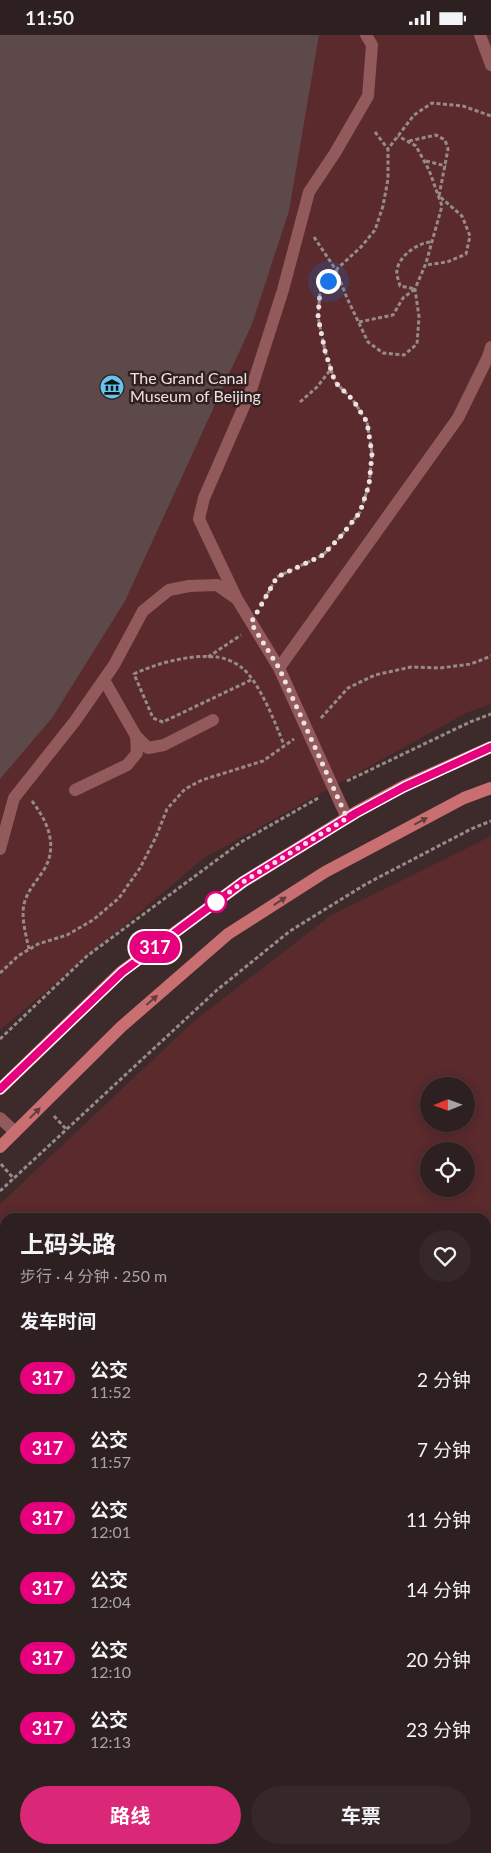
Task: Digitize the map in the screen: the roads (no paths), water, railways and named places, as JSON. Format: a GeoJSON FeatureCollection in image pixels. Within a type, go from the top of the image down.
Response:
{"type":"FeatureCollection","features":[{"type":"Feature","properties":{"kind":"main road"},"geometry":{"type":"LineString","coordinates":[[0,1089],[122,972],[243,882],[347,818],[404,787],[491,747]]}},
{"type":"Feature","properties":{"kind":"main road"},"geometry":{"type":"LineString","coordinates":[[0,1147],[121,1027],[228,934],[325,872],[464,798],[491,788]]}},
{"type":"Feature","properties":{"kind":"street"},"geometry":{"type":"LineString","coordinates":[[347,818],[279,668],[237,599],[199,519],[204,498],[251,390],[283,290],[309,192],[335,153],[368,96],[372,45],[366,35]]}},
{"type":"Feature","properties":{"kind":"street"},"geometry":{"type":"LineString","coordinates":[[480,35],[491,65]]}},
{"type":"Feature","properties":{"kind":"street"},"geometry":{"type":"LineString","coordinates":[[279,668],[458,418],[491,347]]}},
{"type":"Feature","properties":{"kind":"street"},"geometry":{"type":"LineString","coordinates":[[0,849],[14,798],[75,721],[104,680],[114,665],[142,611],[169,590],[189,586],[217,585],[237,599]]}},
{"type":"Feature","properties":{"kind":"street"},"geometry":{"type":"LineString","coordinates":[[104,680],[136,736],[148,748],[164,745],[213,720]]}},
{"type":"Feature","properties":{"kind":"street"},"geometry":{"type":"LineString","coordinates":[[74,790],[127,765],[137,753],[136,736]]}},
{"type":"Feature","properties":{"kind":"street"},"geometry":{"type":"LineString","coordinates":[[0,1118],[15,1132]]}},
{"type":"Feature","properties":{"kind":"place","name":"The Grand Canal Museum of Beijing"},"geometry":{"type":"Point","coordinates":[112,387]}}]}
